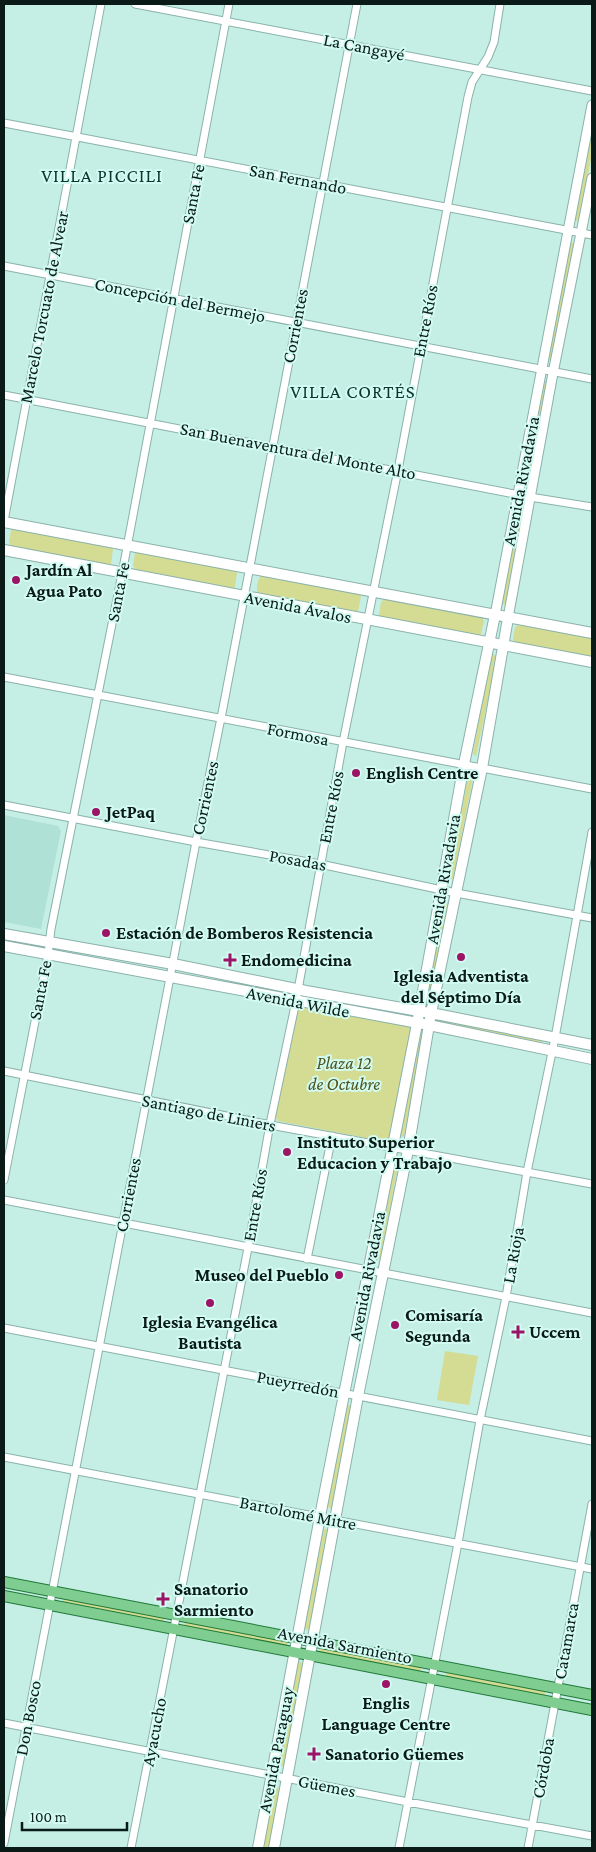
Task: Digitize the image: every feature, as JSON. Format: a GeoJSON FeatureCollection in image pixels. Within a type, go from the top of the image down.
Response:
{"type":"FeatureCollection","features":[{"type":"Feature","properties":{"kind":"main road","name":"Avenida Ávalos"},"geometry":{"type":"LineString","coordinates":[[4,522],[592,633]]}},
{"type":"Feature","properties":{"kind":"main road","name":"Avenida Ávalos"},"geometry":{"type":"LineString","coordinates":[[4,550],[592,662]]}},
{"type":"Feature","properties":{"kind":"main road","name":"Avenida Rivadavia"},"geometry":{"type":"LineString","coordinates":[[295,1652],[417,1024],[464,764],[495,615]]}},
{"type":"Feature","properties":{"kind":"main road","name":"Avenida Rivadavia"},"geometry":{"type":"LineString","coordinates":[[311,1656],[358,1396],[408,1150],[431,1013],[482,768],[508,618]]}},
{"type":"Feature","properties":{"kind":"main road","name":"Avenida Wilde"},"geometry":{"type":"LineString","coordinates":[[4,934],[173,964],[298,990],[431,1013],[592,1045]]}},
{"type":"Feature","properties":{"kind":"main road","name":"Avenida Wilde"},"geometry":{"type":"LineString","coordinates":[[4,946],[429,1026],[592,1059]]}},
{"type":"Feature","properties":{"kind":"main road"},"geometry":{"type":"LineString","coordinates":[[358,1328],[371,1331]]}},
{"type":"Feature","properties":{"kind":"main road","name":"Avenida Sarmiento"},"geometry":{"type":"LineString","coordinates":[[4,1582],[592,1695]]}},
{"type":"Feature","properties":{"kind":"main road","name":"Avenida Sarmiento"},"geometry":{"type":"LineString","coordinates":[[4,1596],[592,1710]]}},
{"type":"Feature","properties":{"kind":"main road","name":"Avenida Paraguay"},"geometry":{"type":"LineString","coordinates":[[258,1848],[295,1652]]}},
{"type":"Feature","properties":{"kind":"main road","name":"Avenida Paraguay"},"geometry":{"type":"LineString","coordinates":[[274,1848],[311,1656]]}},
{"type":"Feature","properties":{"kind":"street","name":"Marcelo Torcuato de Alvear"},"geometry":{"type":"LineString","coordinates":[[4,522],[100,4]]}},
{"type":"Feature","properties":{"kind":"street","name":"La Cangayé"},"geometry":{"type":"LineString","coordinates":[[135,4],[592,91]]}},
{"type":"Feature","properties":{"kind":"street","name":"Santa Fe"},"geometry":{"type":"LineString","coordinates":[[4,1180],[122,574],[229,4]]}},
{"type":"Feature","properties":{"kind":"street","name":"Corrientes"},"geometry":{"type":"LineString","coordinates":[[52,1592],[122,1222],[245,596],[356,4]]}},
{"type":"Feature","properties":{"kind":"street","name":"Entre Ríos"},"geometry":{"type":"LineString","coordinates":[[176,1616],[248,1248],[270,1124],[296,1001],[343,742],[398,470],[468,97],[472,82],[488,57],[494,42],[500,4]]}},
{"type":"Feature","properties":{"kind":"street","name":"Avenida Rivadavia"},"geometry":{"type":"LineString","coordinates":[[495,615],[543,371],[592,105]]}},
{"type":"Feature","properties":{"kind":"street","name":"San Fernando"},"geometry":{"type":"LineString","coordinates":[[4,123],[592,235]]}},
{"type":"Feature","properties":{"kind":"street","name":"Avenida Rivadavia"},"geometry":{"type":"LineString","coordinates":[[508,618],[553,373],[592,178]]}},
{"type":"Feature","properties":{"kind":"street","name":"Concepción del Bermejo"},"geometry":{"type":"LineString","coordinates":[[4,266],[592,379]]}},
{"type":"Feature","properties":{"kind":"street","name":"San Buenaventura del Monte Alto"},"geometry":{"type":"LineString","coordinates":[[4,395],[530,497],[592,507]]}},
{"type":"Feature","properties":{"kind":"street","name":"Formosa"},"geometry":{"type":"LineString","coordinates":[[4,677],[592,789]]}},
{"type":"Feature","properties":{"kind":"street","name":"Posadas"},"geometry":{"type":"LineString","coordinates":[[4,806],[320,864],[456,893],[592,918]]}},
{"type":"Feature","properties":{"kind":"street","name":"La Rioja"},"geometry":{"type":"LineString","coordinates":[[399,1848],[480,1420],[506,1297],[527,1172],[555,1038],[592,832]]}},
{"type":"Feature","properties":{"kind":"street","name":"Santiago de Liniers"},"geometry":{"type":"LineString","coordinates":[[4,1071],[332,1136],[592,1184]]}},
{"type":"Feature","properties":{"kind":"street"},"geometry":{"type":"LineString","coordinates":[[307,1259],[332,1136]]}},
{"type":"Feature","properties":{"kind":"street"},"geometry":{"type":"LineString","coordinates":[[4,1200],[592,1313]]}},
{"type":"Feature","properties":{"kind":"street","name":"Pueyrredón"},"geometry":{"type":"LineString","coordinates":[[4,1328],[592,1441]]}},
{"type":"Feature","properties":{"kind":"street","name":"Bartolomé Mitre"},"geometry":{"type":"LineString","coordinates":[[4,1457],[592,1569]]}},
{"type":"Feature","properties":{"kind":"street","name":"Catamarca"},"geometry":{"type":"LineString","coordinates":[[558,1689],[592,1504]]}},
{"type":"Feature","properties":{"kind":"street","name":"Don Bosco"},"geometry":{"type":"LineString","coordinates":[[4,1843],[52,1592]]}},
{"type":"Feature","properties":{"kind":"street","name":"Ayacucho"},"geometry":{"type":"LineString","coordinates":[[131,1848],[176,1616]]}},
{"type":"Feature","properties":{"kind":"street","name":"Córdoba"},"geometry":{"type":"LineString","coordinates":[[528,1848],[558,1689]]}},
{"type":"Feature","properties":{"kind":"street","name":"Güemes"},"geometry":{"type":"LineString","coordinates":[[4,1723],[592,1836]]}},
{"type":"Feature","properties":{"kind":"shaded area"},"geometry":{"type":"Polygon","coordinates":[[[4,815],[58,826],[61,831],[41,929],[4,922],[4,815]]]}},
{"type":"Feature","properties":{"kind":"green space"},"geometry":{"type":"Polygon","coordinates":[[[592,124],[592,154],[579,221],[574,220],[592,124]]]}},
{"type":"Feature","properties":{"kind":"green space"},"geometry":{"type":"Polygon","coordinates":[[[570,242],[575,244],[551,360],[548,359],[570,242]]]}},
{"type":"Feature","properties":{"kind":"green space"},"geometry":{"type":"Polygon","coordinates":[[[545,381],[548,381],[530,483],[525,482],[545,381]]]}},
{"type":"Feature","properties":{"kind":"green space"},"geometry":{"type":"Polygon","coordinates":[[[520,505],[525,507],[507,605],[500,604],[520,505]]]}},
{"type":"Feature","properties":{"kind":"green space"},"geometry":{"type":"Polygon","coordinates":[[[15,528],[109,545],[113,549],[111,564],[105,567],[12,548],[9,542],[11,530],[15,528]]]}},
{"type":"Feature","properties":{"kind":"green space"},"geometry":{"type":"Polygon","coordinates":[[[139,550],[234,568],[237,573],[235,587],[231,590],[136,572],[133,565],[135,553],[139,550]]]}},
{"type":"Feature","properties":{"kind":"green space"},"geometry":{"type":"Polygon","coordinates":[[[262,574],[358,593],[361,596],[358,612],[258,595],[257,584],[262,574]]]}},
{"type":"Feature","properties":{"kind":"green space"},"geometry":{"type":"Polygon","coordinates":[[[385,599],[482,617],[484,621],[481,634],[478,637],[384,620],[379,616],[381,602],[385,599]]]}},
{"type":"Feature","properties":{"kind":"green space"},"geometry":{"type":"Polygon","coordinates":[[[520,624],[592,637],[592,659],[518,645],[513,640],[515,627],[520,624]]]}},
{"type":"Feature","properties":{"kind":"green space"},"geometry":{"type":"Polygon","coordinates":[[[493,654],[497,657],[476,756],[473,754],[490,656],[493,654]]]}},
{"type":"Feature","properties":{"kind":"green space"},"geometry":{"type":"Polygon","coordinates":[[[468,777],[473,778],[453,879],[449,879],[468,777]]]}},
{"type":"Feature","properties":{"kind":"green space"},"geometry":{"type":"Polygon","coordinates":[[[445,900],[449,903],[430,1003],[425,1003],[443,901],[445,900]]]}},
{"type":"Feature","properties":{"kind":"green space","name":"Plaza 12 de Octubre"},"geometry":{"type":"Polygon","coordinates":[[[302,1005],[409,1026],[412,1031],[391,1140],[387,1142],[278,1121],[275,1116],[298,1008],[302,1005]]]}},
{"type":"Feature","properties":{"kind":"green space"},"geometry":{"type":"Polygon","coordinates":[[[437,1018],[542,1040],[542,1043],[436,1022],[437,1018]]]}},
{"type":"Feature","properties":{"kind":"green space"},"geometry":{"type":"Polygon","coordinates":[[[420,1034],[423,1037],[404,1136],[400,1137],[418,1035],[420,1034]]]}},
{"type":"Feature","properties":{"kind":"green space"},"geometry":{"type":"Polygon","coordinates":[[[396,1158],[399,1161],[380,1259],[377,1260],[394,1160],[396,1158]]]}},
{"type":"Feature","properties":{"kind":"green space"},"geometry":{"type":"Polygon","coordinates":[[[445,1351],[478,1356],[469,1405],[437,1400],[445,1351]]]}},
{"type":"Feature","properties":{"kind":"green space"},"geometry":{"type":"Polygon","coordinates":[[[352,1405],[333,1506],[331,1508],[327,1505],[347,1406],[352,1405]]]}},
{"type":"Feature","properties":{"kind":"green space"},"geometry":{"type":"Polygon","coordinates":[[[324,1529],[328,1530],[310,1628],[308,1630],[304,1628],[324,1529]]]}},
{"type":"Feature","properties":{"kind":"green space"},"geometry":{"type":"Polygon","coordinates":[[[65,1597],[164,1617],[164,1622],[63,1603],[65,1597]]]}},
{"type":"Feature","properties":{"kind":"green space"},"geometry":{"type":"Polygon","coordinates":[[[185,1620],[288,1642],[286,1647],[184,1627],[185,1620]]]}},
{"type":"Feature","properties":{"kind":"green space"},"geometry":{"type":"Polygon","coordinates":[[[322,1647],[421,1666],[422,1668],[419,1673],[320,1654],[319,1648],[322,1647]]]}},
{"type":"Feature","properties":{"kind":"green space"},"geometry":{"type":"Polygon","coordinates":[[[299,1661],[304,1664],[285,1766],[281,1766],[279,1764],[297,1662],[299,1661]]]}},
{"type":"Feature","properties":{"kind":"green space"},"geometry":{"type":"Polygon","coordinates":[[[446,1672],[545,1691],[545,1695],[542,1697],[447,1678],[446,1672]]]}},
{"type":"Feature","properties":{"kind":"green space"},"geometry":{"type":"Polygon","coordinates":[[[274,1786],[280,1790],[269,1848],[261,1848],[274,1786]]]}},
{"type":"Feature","properties":{"kind":"place","name":"Jardín Al Agua Pato"},"geometry":{"type":"Point","coordinates":[16,580]}},
{"type":"Feature","properties":{"kind":"place","name":"English Centre"},"geometry":{"type":"Point","coordinates":[356,773]}},
{"type":"Feature","properties":{"kind":"place","name":"JetPaq"},"geometry":{"type":"Point","coordinates":[96,812]}},
{"type":"Feature","properties":{"kind":"place","name":"Estación de Bomberos Resistencia"},"geometry":{"type":"Point","coordinates":[106,933]}},
{"type":"Feature","properties":{"kind":"place","name":"Iglesia Adventista del Séptimo Día"},"geometry":{"type":"Point","coordinates":[461,957]}},
{"type":"Feature","properties":{"kind":"place","name":"Endomedicina"},"geometry":{"type":"Point","coordinates":[230,960]}},
{"type":"Feature","properties":{"kind":"place","name":"Instituto Superior Educacion y Trabajo"},"geometry":{"type":"Point","coordinates":[287,1152]}},
{"type":"Feature","properties":{"kind":"place","name":"Museo del Pueblo"},"geometry":{"type":"Point","coordinates":[339,1275]}},
{"type":"Feature","properties":{"kind":"place","name":"Iglesia Evangélica Bautista"},"geometry":{"type":"Point","coordinates":[210,1303]}},
{"type":"Feature","properties":{"kind":"place","name":"Comisaría Segunda"},"geometry":{"type":"Point","coordinates":[395,1325]}},
{"type":"Feature","properties":{"kind":"place","name":"Uccem"},"geometry":{"type":"Point","coordinates":[518,1332]}},
{"type":"Feature","properties":{"kind":"place","name":"Sanatorio Sarmiento"},"geometry":{"type":"Point","coordinates":[163,1599]}},
{"type":"Feature","properties":{"kind":"place","name":"Englis Language Centre"},"geometry":{"type":"Point","coordinates":[386,1684]}},
{"type":"Feature","properties":{"kind":"place","name":"Sanatorio Güemes"},"geometry":{"type":"Point","coordinates":[314,1754]}},
{"type":"Feature","properties":{"kind":"district","name":"VILLA PICCILI"},"geometry":{"type":"Point","coordinates":[102,175]}},
{"type":"Feature","properties":{"kind":"district","name":"VILLA CORTÉS"},"geometry":{"type":"Point","coordinates":[353,391]}}]}
